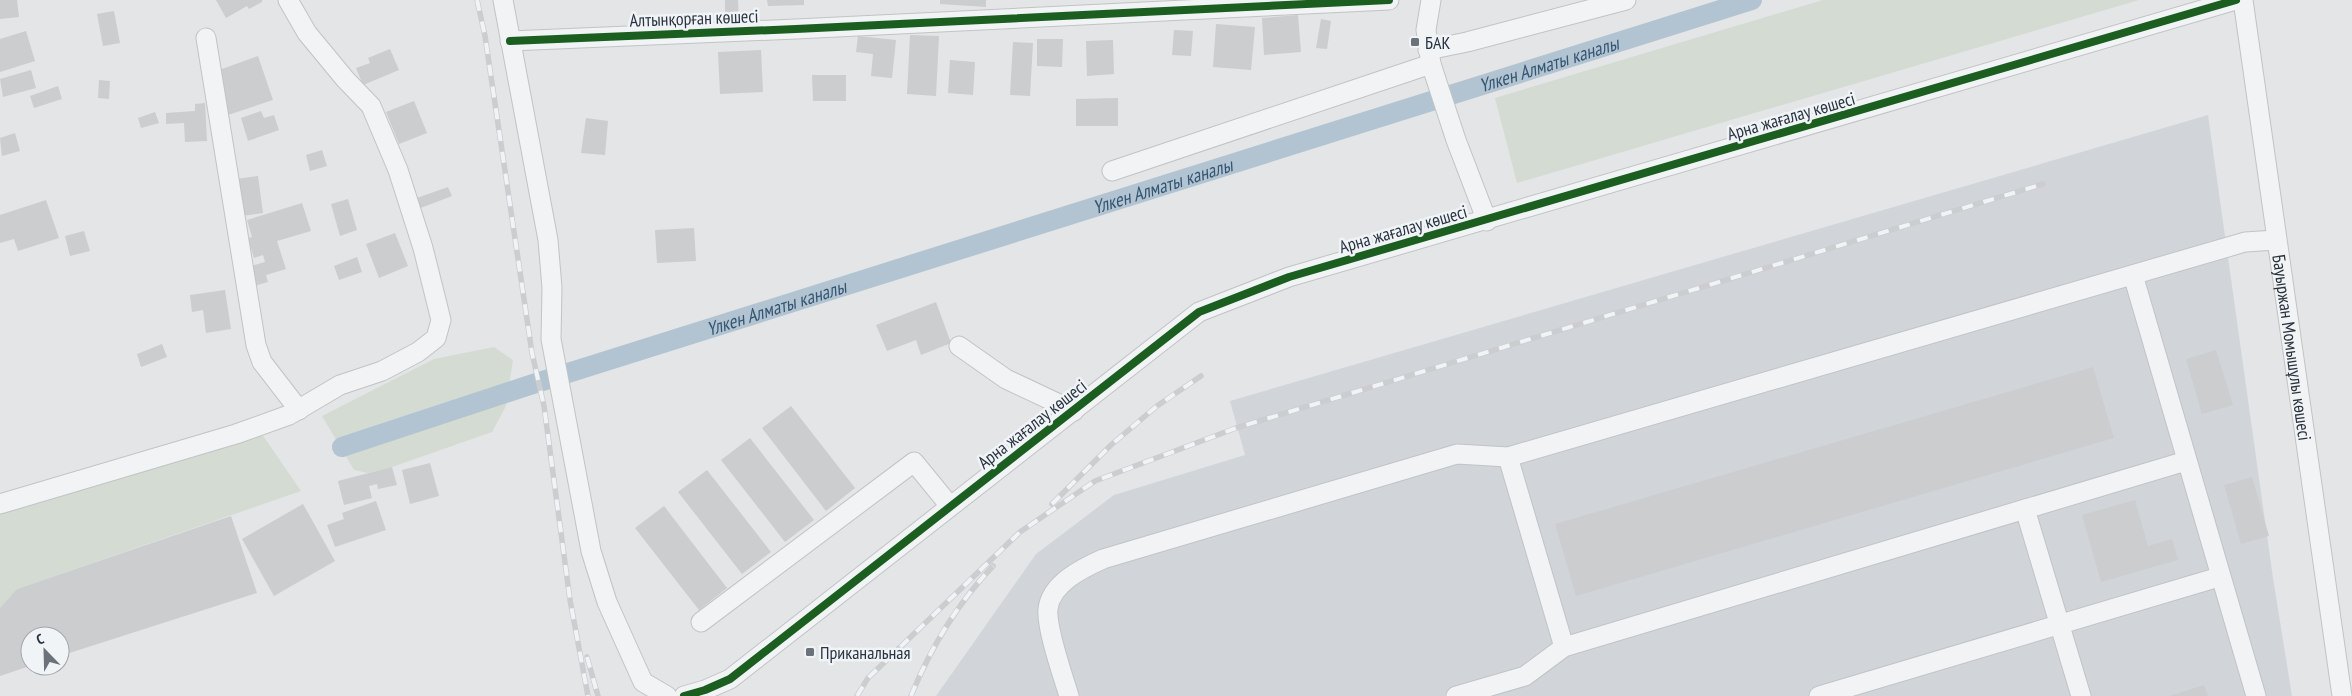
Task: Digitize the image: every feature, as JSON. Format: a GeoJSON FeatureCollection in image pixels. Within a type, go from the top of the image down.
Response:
{"type":"FeatureCollection","features":[{"type":"Feature","properties":{"kind":"street"},"geometry":{"type":"LineString","coordinates":[[0,504],[236,434],[289,416],[340,385],[382,371],[418,352],[436,338],[442,320],[423,248],[398,170],[371,106],[345,79],[307,32],[288,0]]}},
{"type":"Feature","properties":{"kind":"street"},"geometry":{"type":"LineString","coordinates":[[503,0],[548,240],[552,288],[551,339],[591,551],[607,602],[643,682],[667,696]]}},
{"type":"Feature","properties":{"kind":"street","name":"Алтынқорған көшесі"},"geometry":{"type":"LineString","coordinates":[[510,41],[835,28],[1389,0]]}},
{"type":"Feature","properties":{"kind":"street"},"geometry":{"type":"LineString","coordinates":[[1431,0],[1426,30],[1430,57],[1456,140],[1487,221]]}},
{"type":"Feature","properties":{"kind":"street"},"geometry":{"type":"LineString","coordinates":[[1112,171],[1467,42],[1626,0]]}},
{"type":"Feature","properties":{"kind":"street","name":"Арна жағалау көшесі"},"geometry":{"type":"LineString","coordinates":[[684,696],[705,690],[730,679],[1199,312],[1289,277],[1487,221],[2236,0]]}},
{"type":"Feature","properties":{"kind":"street","name":"Бауыржан Момышұлы көшесі"},"geometry":{"type":"LineString","coordinates":[[2243,0],[2342,696]]}},
{"type":"Feature","properties":{"kind":"street"},"geometry":{"type":"LineString","coordinates":[[206,38],[256,345],[262,362],[299,410]]}},
{"type":"Feature","properties":{"kind":"street"},"geometry":{"type":"LineString","coordinates":[[1069,696],[1054,643],[1048,609],[1058,588],[1076,571],[1103,560],[1457,454],[1508,457],[2245,242],[2276,240]]}},
{"type":"Feature","properties":{"kind":"street"},"geometry":{"type":"LineString","coordinates":[[2132,275],[2256,696]]}},
{"type":"Feature","properties":{"kind":"street"},"geometry":{"type":"LineString","coordinates":[[959,346],[1006,379],[1074,411]]}},
{"type":"Feature","properties":{"kind":"street"},"geometry":{"type":"LineString","coordinates":[[1508,457],[1564,647]]}},
{"type":"Feature","properties":{"kind":"street"},"geometry":{"type":"LineString","coordinates":[[1456,696],[1525,676],[1564,647],[2186,461]]}},
{"type":"Feature","properties":{"kind":"street"},"geometry":{"type":"LineString","coordinates":[[701,622],[914,462],[950,506]]}},
{"type":"Feature","properties":{"kind":"street"},"geometry":{"type":"LineString","coordinates":[[2025,509],[2081,696]]}},
{"type":"Feature","properties":{"kind":"street"},"geometry":{"type":"LineString","coordinates":[[1819,696],[2220,577]]}},
{"type":"Feature","properties":{"kind":"shaded area"},"geometry":{"type":"Polygon","coordinates":[[[1823,0],[2139,0],[1517,183],[1495,98],[1823,0]]]}},
{"type":"Feature","properties":{"kind":"shaded area"},"geometry":{"type":"Polygon","coordinates":[[[2208,115],[2273,578],[2292,696],[936,696],[1036,554],[1114,495],[1245,455],[1230,401],[2208,115]]]}},
{"type":"Feature","properties":{"kind":"shaded area"},"geometry":{"type":"Polygon","coordinates":[[[494,347],[513,360],[506,406],[492,432],[392,467],[368,473],[354,470],[322,416],[434,359],[494,347]]]}},
{"type":"Feature","properties":{"kind":"shaded area"},"geometry":{"type":"Polygon","coordinates":[[[257,427],[301,491],[17,589],[0,608],[0,504],[257,427]]]}},
{"type":"Feature","properties":{"kind":"building"},"geometry":{"type":"Polygon","coordinates":[[[0,0],[17,0],[19,17],[0,19],[0,0]]]}},
{"type":"Feature","properties":{"kind":"building"},"geometry":{"type":"Polygon","coordinates":[[[216,0],[262,0],[262,2],[249,9],[247,6],[226,18],[216,0]]]}},
{"type":"Feature","properties":{"kind":"building"},"geometry":{"type":"Polygon","coordinates":[[[725,0],[738,0],[739,23],[725,23],[725,0]]]}},
{"type":"Feature","properties":{"kind":"building"},"geometry":{"type":"Polygon","coordinates":[[[767,0],[804,0],[804,5],[768,6],[767,0]]]}},
{"type":"Feature","properties":{"kind":"building"},"geometry":{"type":"Polygon","coordinates":[[[940,0],[986,0],[986,7],[940,4],[940,0]]]}},
{"type":"Feature","properties":{"kind":"building"},"geometry":{"type":"Polygon","coordinates":[[[114,11],[120,43],[103,46],[97,14],[114,11]]]}},
{"type":"Feature","properties":{"kind":"building"},"geometry":{"type":"Polygon","coordinates":[[[1298,15],[1301,52],[1264,55],[1262,18],[1298,15]]]}},
{"type":"Feature","properties":{"kind":"building"},"geometry":{"type":"Polygon","coordinates":[[[1321,19],[1331,21],[1327,49],[1316,48],[1321,19]]]}},
{"type":"Feature","properties":{"kind":"building"},"geometry":{"type":"Polygon","coordinates":[[[1216,24],[1255,27],[1251,70],[1213,67],[1216,24]]]}},
{"type":"Feature","properties":{"kind":"building"},"geometry":{"type":"Polygon","coordinates":[[[1174,30],[1193,31],[1191,56],[1172,55],[1174,30]]]}},
{"type":"Feature","properties":{"kind":"building"},"geometry":{"type":"Polygon","coordinates":[[[26,31],[35,61],[0,72],[0,39],[26,31]]]}},
{"type":"Feature","properties":{"kind":"building"},"geometry":{"type":"Polygon","coordinates":[[[910,35],[939,36],[936,96],[907,94],[910,35]]]}},
{"type":"Feature","properties":{"kind":"building"},"geometry":{"type":"Polygon","coordinates":[[[858,36],[896,40],[892,78],[871,76],[873,54],[856,52],[858,36]]]}},
{"type":"Feature","properties":{"kind":"building"},"geometry":{"type":"Polygon","coordinates":[[[1037,39],[1063,39],[1062,67],[1037,66],[1037,39]]]}},
{"type":"Feature","properties":{"kind":"building"},"geometry":{"type":"Polygon","coordinates":[[[1113,40],[1114,74],[1087,76],[1086,41],[1113,40]]]}},
{"type":"Feature","properties":{"kind":"building"},"geometry":{"type":"Polygon","coordinates":[[[1013,42],[1033,43],[1030,96],[1010,95],[1013,42]]]}},
{"type":"Feature","properties":{"kind":"building"},"geometry":{"type":"Polygon","coordinates":[[[390,49],[399,70],[363,85],[356,68],[370,63],[368,58],[390,49]]]}},
{"type":"Feature","properties":{"kind":"building"},"geometry":{"type":"Polygon","coordinates":[[[761,50],[763,92],[720,94],[718,52],[761,50]]]}},
{"type":"Feature","properties":{"kind":"building"},"geometry":{"type":"Polygon","coordinates":[[[258,56],[273,100],[228,115],[219,70],[258,56]]]}},
{"type":"Feature","properties":{"kind":"building"},"geometry":{"type":"Polygon","coordinates":[[[950,60],[975,62],[973,95],[948,93],[950,60]]]}},
{"type":"Feature","properties":{"kind":"building"},"geometry":{"type":"Polygon","coordinates":[[[31,70],[36,88],[3,97],[0,79],[31,70]]]}},
{"type":"Feature","properties":{"kind":"building"},"geometry":{"type":"Polygon","coordinates":[[[812,75],[846,75],[846,101],[813,101],[812,75]]]}},
{"type":"Feature","properties":{"kind":"building"},"geometry":{"type":"Polygon","coordinates":[[[99,80],[110,81],[109,99],[98,98],[99,80]]]}},
{"type":"Feature","properties":{"kind":"building"},"geometry":{"type":"Polygon","coordinates":[[[58,86],[62,99],[34,108],[30,96],[58,86]]]}},
{"type":"Feature","properties":{"kind":"building"},"geometry":{"type":"Polygon","coordinates":[[[1118,98],[1118,126],[1076,126],[1076,99],[1118,98]]]}},
{"type":"Feature","properties":{"kind":"building"},"geometry":{"type":"Polygon","coordinates":[[[414,101],[427,133],[399,144],[386,112],[414,101]]]}},
{"type":"Feature","properties":{"kind":"building"},"geometry":{"type":"Polygon","coordinates":[[[205,103],[207,141],[185,142],[184,123],[166,124],[166,113],[195,111],[195,104],[205,103]]]}},
{"type":"Feature","properties":{"kind":"building"},"geometry":{"type":"Polygon","coordinates":[[[261,111],[264,118],[274,115],[279,130],[248,141],[241,118],[261,111]]]}},
{"type":"Feature","properties":{"kind":"building"},"geometry":{"type":"Polygon","coordinates":[[[155,112],[159,123],[141,128],[138,118],[155,112]]]}},
{"type":"Feature","properties":{"kind":"building"},"geometry":{"type":"Polygon","coordinates":[[[586,118],[608,121],[605,155],[581,153],[586,118]]]}},
{"type":"Feature","properties":{"kind":"building"},"geometry":{"type":"Polygon","coordinates":[[[15,133],[20,151],[2,156],[0,138],[15,133]]]}},
{"type":"Feature","properties":{"kind":"building"},"geometry":{"type":"Polygon","coordinates":[[[322,150],[327,166],[310,171],[306,155],[322,150]]]}},
{"type":"Feature","properties":{"kind":"building"},"geometry":{"type":"Polygon","coordinates":[[[258,176],[263,213],[241,216],[236,179],[258,176]]]}},
{"type":"Feature","properties":{"kind":"building"},"geometry":{"type":"Polygon","coordinates":[[[448,187],[452,196],[418,209],[414,199],[448,187]]]}},
{"type":"Feature","properties":{"kind":"building"},"geometry":{"type":"Polygon","coordinates":[[[348,199],[357,230],[340,236],[331,204],[348,199]]]}},
{"type":"Feature","properties":{"kind":"building"},"geometry":{"type":"Polygon","coordinates":[[[46,200],[59,238],[18,251],[14,239],[0,243],[0,215],[46,200]]]}},
{"type":"Feature","properties":{"kind":"building"},"geometry":{"type":"Polygon","coordinates":[[[302,203],[311,231],[277,241],[286,269],[266,275],[268,282],[254,286],[248,267],[265,262],[263,255],[254,258],[248,238],[252,237],[247,220],[302,203]]]}},
{"type":"Feature","properties":{"kind":"building"},"geometry":{"type":"Polygon","coordinates":[[[694,228],[696,261],[657,263],[655,230],[694,228]]]}},
{"type":"Feature","properties":{"kind":"building"},"geometry":{"type":"Polygon","coordinates":[[[84,231],[90,251],[70,256],[65,236],[84,231]]]}},
{"type":"Feature","properties":{"kind":"building"},"geometry":{"type":"Polygon","coordinates":[[[395,233],[408,266],[379,278],[366,244],[395,233]]]}},
{"type":"Feature","properties":{"kind":"building"},"geometry":{"type":"Polygon","coordinates":[[[357,257],[362,272],[339,280],[334,266],[357,257]]]}},
{"type":"Feature","properties":{"kind":"building"},"geometry":{"type":"Polygon","coordinates":[[[225,290],[231,329],[206,333],[203,310],[192,312],[190,295],[225,290]]]}},
{"type":"Feature","properties":{"kind":"building"},"geometry":{"type":"Polygon","coordinates":[[[936,302],[951,343],[921,355],[916,340],[887,351],[876,325],[936,302]]]}},
{"type":"Feature","properties":{"kind":"building"},"geometry":{"type":"Polygon","coordinates":[[[162,344],[167,357],[141,367],[137,354],[162,344]]]}},
{"type":"Feature","properties":{"kind":"building"},"geometry":{"type":"Polygon","coordinates":[[[2216,350],[2233,405],[2202,414],[2186,359],[2216,350]]]}},
{"type":"Feature","properties":{"kind":"building"},"geometry":{"type":"Polygon","coordinates":[[[2093,367],[2114,438],[1576,596],[1555,524],[2093,367]]]}},
{"type":"Feature","properties":{"kind":"building"},"geometry":{"type":"Polygon","coordinates":[[[791,406],[855,488],[826,511],[762,428],[791,406]]]}},
{"type":"Feature","properties":{"kind":"building"},"geometry":{"type":"Polygon","coordinates":[[[750,438],[814,520],[785,542],[721,460],[750,438]]]}},
{"type":"Feature","properties":{"kind":"building"},"geometry":{"type":"Polygon","coordinates":[[[430,463],[439,496],[410,504],[402,470],[430,463]]]}},
{"type":"Feature","properties":{"kind":"building"},"geometry":{"type":"Polygon","coordinates":[[[392,467],[397,485],[378,489],[377,484],[369,486],[372,498],[344,505],[338,481],[392,467]]]}},
{"type":"Feature","properties":{"kind":"building"},"geometry":{"type":"Polygon","coordinates":[[[707,470],[771,552],[742,574],[678,492],[707,470]]]}},
{"type":"Feature","properties":{"kind":"building"},"geometry":{"type":"Polygon","coordinates":[[[2252,477],[2269,536],[2241,544],[2224,485],[2252,477]]]}},
{"type":"Feature","properties":{"kind":"building"},"geometry":{"type":"Polygon","coordinates":[[[2135,500],[2148,546],[2172,539],[2178,560],[2101,582],[2082,515],[2135,500]]]}},
{"type":"Feature","properties":{"kind":"building"},"geometry":{"type":"Polygon","coordinates":[[[376,501],[386,530],[335,547],[327,525],[344,519],[342,513],[376,501]]]}},
{"type":"Feature","properties":{"kind":"building"},"geometry":{"type":"Polygon","coordinates":[[[303,504],[335,561],[274,596],[242,539],[303,504]]]}},
{"type":"Feature","properties":{"kind":"building"},"geometry":{"type":"Polygon","coordinates":[[[664,506],[727,588],[699,610],[635,528],[664,506]]]}},
{"type":"Feature","properties":{"kind":"building"},"geometry":{"type":"Polygon","coordinates":[[[231,516],[257,593],[70,653],[70,626],[20,626],[20,669],[0,676],[0,608],[17,589],[231,516]]]}},
{"type":"Feature","properties":{"kind":"building"},"geometry":{"type":"Polygon","coordinates":[[[2204,685],[2208,696],[2169,696],[2204,685]]]}},
{"type":"Feature","properties":{"kind":"waterway","name":"Үлкен Алматы каналы"},"geometry":{"type":"LineString","coordinates":[[342,447],[533,384],[1752,0]]}},
{"type":"Feature","properties":{"kind":"railway"},"geometry":{"type":"LineString","coordinates":[[477,0],[485,36],[532,353],[544,406],[570,600],[588,696]]}},
{"type":"Feature","properties":{"kind":"railway"},"geometry":{"type":"LineString","coordinates":[[857,696],[868,678],[1020,532],[1095,481],[1236,428],[2043,184]]}},
{"type":"Feature","properties":{"kind":"railway"},"geometry":{"type":"LineString","coordinates":[[1052,504],[1111,445],[1157,406],[1201,376]]}},
{"type":"Feature","properties":{"kind":"railway"},"geometry":{"type":"LineString","coordinates":[[911,696],[927,660],[946,627],[968,595],[993,566]]}},
{"type":"Feature","properties":{"kind":"railway"},"geometry":{"type":"LineString","coordinates":[[587,657],[598,696]]}},
{"type":"Feature","properties":{"kind":"cycle path"},"geometry":{"type":"LineString","coordinates":[[510,41],[1389,0]]}},
{"type":"Feature","properties":{"kind":"cycle path"},"geometry":{"type":"LineString","coordinates":[[684,696],[705,690],[730,679],[1199,312],[1289,277],[2236,0]]}},
{"type":"Feature","properties":{"kind":"place","name":"БАК"},"geometry":{"type":"Point","coordinates":[1415,42]}},
{"type":"Feature","properties":{"kind":"place","name":"Приканальная"},"geometry":{"type":"Point","coordinates":[810,652]}}]}
